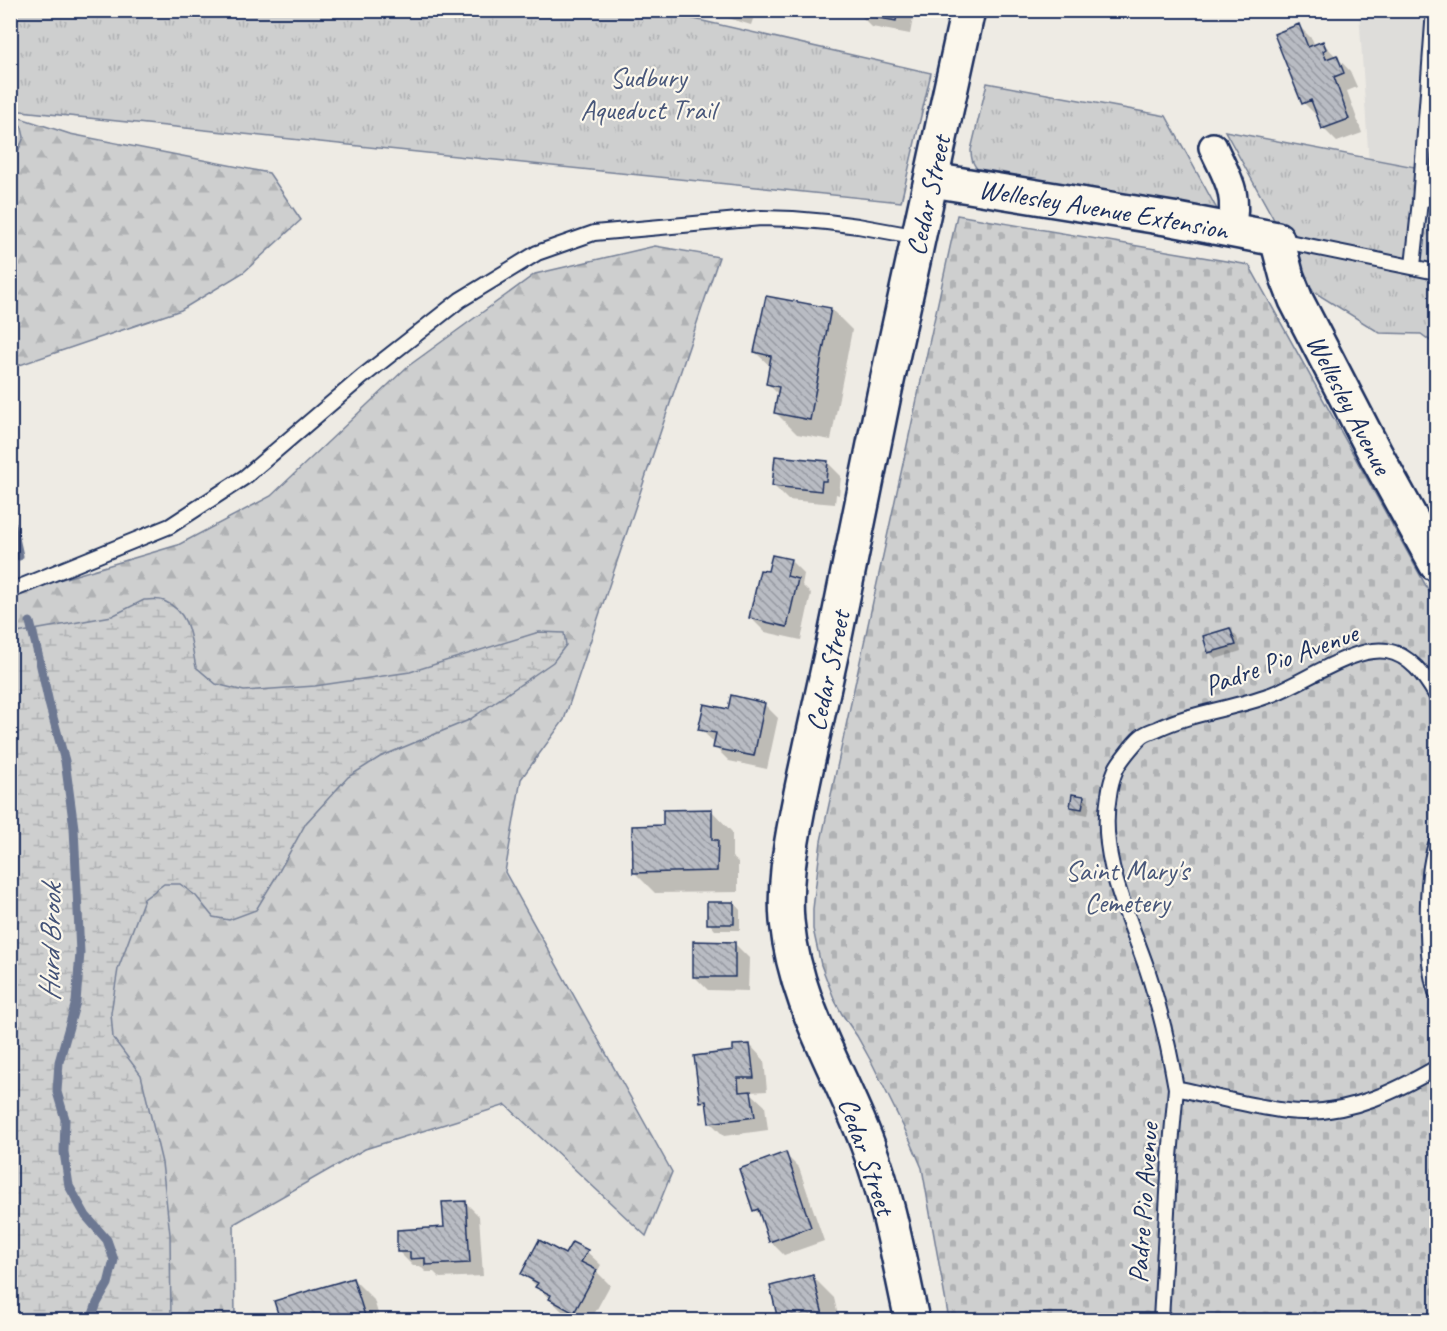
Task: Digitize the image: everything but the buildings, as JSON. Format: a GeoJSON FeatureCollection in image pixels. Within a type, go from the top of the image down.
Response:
{"type":"FeatureCollection","features":[{"type":"Feature","properties":{"kind":"street","name":"Cedar Street"},"geometry":{"type":"LineString","coordinates":[[912,1320],[876,1168],[861,1127],[812,1018],[795,972],[786,899],[789,858],[802,789],[884,393],[968,10]]}},
{"type":"Feature","properties":{"kind":"street"},"geometry":{"type":"LineString","coordinates":[[1213,147],[1233,192],[1235,203],[1231,230]]}},
{"type":"Feature","properties":{"kind":"street","name":"Wellesley Avenue Extension"},"geometry":{"type":"LineString","coordinates":[[932,180],[1231,230],[1276,240]]}},
{"type":"Feature","properties":{"kind":"street","name":"Wellesley Avenue"},"geometry":{"type":"LineString","coordinates":[[1276,240],[1296,300],[1376,455],[1437,564]]}},
{"type":"Feature","properties":{"kind":"lane"},"geometry":{"type":"LineString","coordinates":[[1413,266],[1434,10]]}},
{"type":"Feature","properties":{"kind":"lane"},"geometry":{"type":"LineString","coordinates":[[1420,201],[1437,195]]}},
{"type":"Feature","properties":{"kind":"lane"},"geometry":{"type":"LineString","coordinates":[[10,591],[170,526],[245,477],[362,377],[460,300],[537,253],[594,233],[761,218],[827,222],[919,237]]}},
{"type":"Feature","properties":{"kind":"lane"},"geometry":{"type":"LineString","coordinates":[[1276,240],[1437,272]]}},
{"type":"Feature","properties":{"kind":"lane","name":"Padre Pio Avenue"},"geometry":{"type":"LineString","coordinates":[[1161,1320],[1176,1088],[1158,1005],[1123,905],[1107,845],[1106,816],[1116,767],[1142,735],[1174,721],[1268,696],[1331,666],[1367,652],[1387,651],[1412,663],[1437,695]]}},
{"type":"Feature","properties":{"kind":"lane"},"geometry":{"type":"LineString","coordinates":[[1437,844],[1432,863],[1428,907],[1437,992]]}},
{"type":"Feature","properties":{"kind":"lane","name":"Padre Pio Avenue"},"geometry":{"type":"LineString","coordinates":[[1176,1088],[1279,1110],[1307,1112],[1349,1107],[1369,1101],[1437,1068]]}},
{"type":"Feature","properties":{"kind":"shaded area"},"geometry":{"type":"Polygon","coordinates":[[[1359,11],[1436,11],[1436,345],[1421,334],[1380,333],[1359,11]]]}},
{"type":"Feature","properties":{"kind":"green space","name":"Sudbury Aqueduct Trail"},"geometry":{"type":"Polygon","coordinates":[[[11,10],[659,11],[931,73],[901,202],[11,110],[11,10]]]}},
{"type":"Feature","properties":{"kind":"green space"},"geometry":{"type":"Polygon","coordinates":[[[987,83],[1166,116],[1219,213],[981,173],[973,163],[971,150],[987,83]]]}},
{"type":"Feature","properties":{"kind":"green space"},"geometry":{"type":"Polygon","coordinates":[[[11,114],[22,128],[24,137],[17,154],[17,164],[11,186],[11,114]]]}},
{"type":"Feature","properties":{"kind":"green space"},"geometry":{"type":"Polygon","coordinates":[[[11,115],[70,134],[269,173],[301,220],[244,272],[181,310],[11,368],[11,115]]]}},
{"type":"Feature","properties":{"kind":"green space"},"geometry":{"type":"Polygon","coordinates":[[[1225,131],[1436,171],[1436,345],[1421,334],[1380,333],[1314,292],[1225,131]]]}},
{"type":"Feature","properties":{"kind":"green space","name":"Saint Mary's Cemetery"},"geometry":{"type":"Polygon","coordinates":[[[957,215],[1249,265],[1436,604],[1436,1320],[949,1320],[922,1168],[872,1063],[835,1001],[821,965],[813,929],[813,909],[821,841],[957,215]]]}},
{"type":"Feature","properties":{"kind":"green space"},"geometry":{"type":"Polygon","coordinates":[[[655,246],[719,257],[564,720],[521,779],[505,872],[672,1172],[646,1236],[506,1105],[365,1149],[234,1224],[235,1320],[11,1320],[11,594],[178,545],[271,496],[407,367],[535,274],[655,246]]]}},
{"type":"Feature","properties":{"kind":"green space"},"geometry":{"type":"Polygon","coordinates":[[[144,600],[162,600],[173,606],[185,620],[196,667],[216,684],[244,691],[315,686],[410,672],[539,632],[564,633],[566,645],[553,662],[469,720],[380,757],[348,777],[306,823],[256,910],[229,920],[213,917],[196,896],[180,884],[164,884],[144,899],[118,969],[111,1013],[113,1038],[141,1075],[162,1163],[170,1234],[171,1320],[11,1320],[11,637],[17,633],[112,616],[144,600]]]}},
{"type":"Feature","properties":{"kind":"waterway","name":"Hurd Brook"},"geometry":{"type":"LineString","coordinates":[[10,515],[19,556]]}},
{"type":"Feature","properties":{"kind":"waterway","name":"Hurd Brook"},"geometry":{"type":"LineString","coordinates":[[30,622],[65,761],[74,828],[80,953],[76,1002],[59,1062],[57,1092],[65,1119],[64,1152],[69,1186],[86,1216],[107,1240],[114,1260],[108,1284],[97,1303],[91,1320]]}}]}
